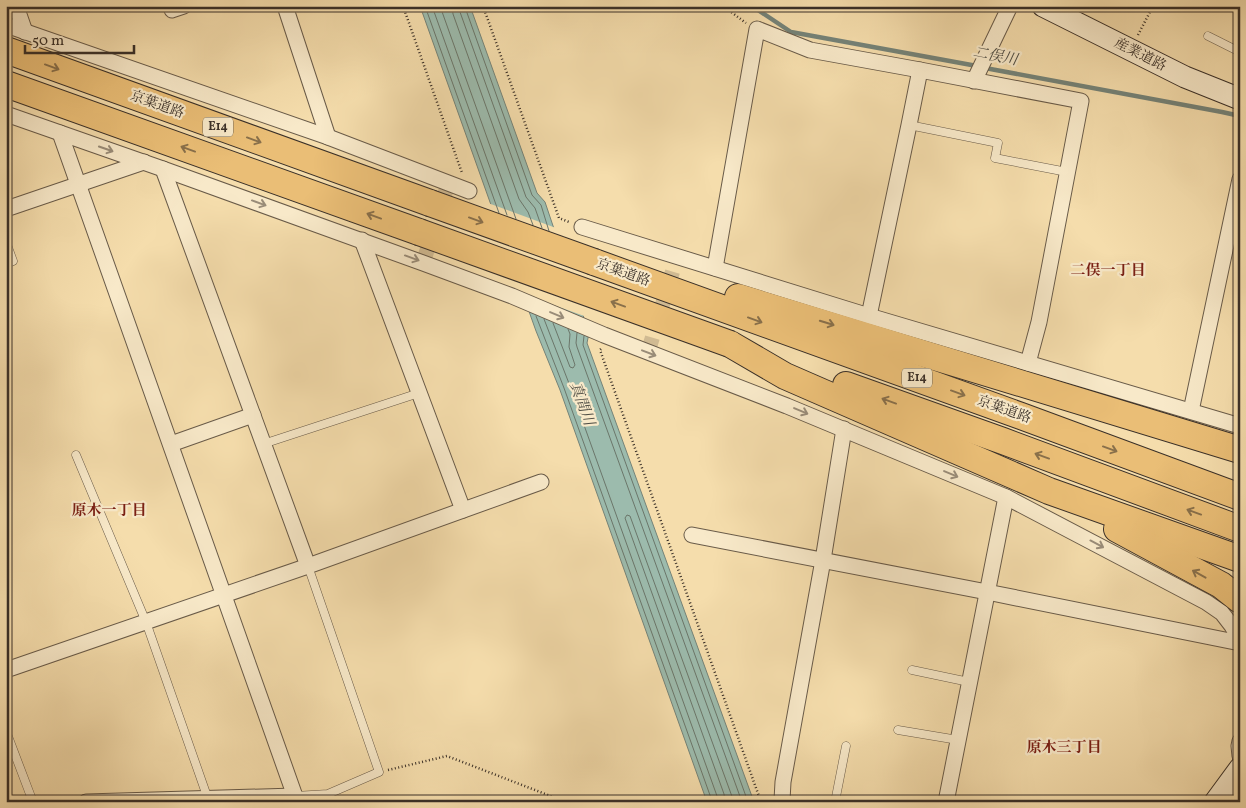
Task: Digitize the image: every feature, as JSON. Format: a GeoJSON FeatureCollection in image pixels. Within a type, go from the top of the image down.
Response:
{"type":"FeatureCollection","features":[{"type":"Feature","properties":{"kind":"highway","name":"京葉道路"},"geometry":{"type":"LineString","coordinates":[[6,50],[1021,416],[1240,497]]}},
{"type":"Feature","properties":{"kind":"highway","name":"E14"},"geometry":{"type":"LineString","coordinates":[[6,84],[1240,529]]}},
{"type":"Feature","properties":{"kind":"highway"},"geometry":{"type":"LineString","coordinates":[[594,262],[675,278],[802,315],[1240,450]]}},
{"type":"Feature","properties":{"kind":"highway"},"geometry":{"type":"LineString","coordinates":[[730,344],[784,376],[1049,491],[1240,559]]}},
{"type":"Feature","properties":{"kind":"highway"},"geometry":{"type":"LineString","coordinates":[[941,358],[1240,468]]}},
{"type":"Feature","properties":{"kind":"highway"},"geometry":{"type":"LineString","coordinates":[[1049,491],[1221,585],[1240,600]]}},
{"type":"Feature","properties":{"kind":"main road","name":"産業道路"},"geometry":{"type":"LineString","coordinates":[[1043,6],[1185,77],[1240,99]]}},
{"type":"Feature","properties":{"kind":"main road"},"geometry":{"type":"LineString","coordinates":[[1215,802],[1240,768]]}},
{"type":"Feature","properties":{"kind":"street"},"geometry":{"type":"LineString","coordinates":[[16,6],[25,32]]}},
{"type":"Feature","properties":{"kind":"street"},"geometry":{"type":"LineString","coordinates":[[171,6],[172,10],[184,6]]}},
{"type":"Feature","properties":{"kind":"street"},"geometry":{"type":"LineString","coordinates":[[285,6],[328,137]]}},
{"type":"Feature","properties":{"kind":"street"},"geometry":{"type":"LineString","coordinates":[[974,81],[1010,6]]}},
{"type":"Feature","properties":{"kind":"street"},"geometry":{"type":"LineString","coordinates":[[6,25],[328,137],[469,191]]}},
{"type":"Feature","properties":{"kind":"street"},"geometry":{"type":"LineString","coordinates":[[715,268],[757,29],[810,50],[1081,101],[1039,322],[1028,363]]}},
{"type":"Feature","properties":{"kind":"street"},"geometry":{"type":"LineString","coordinates":[[869,316],[920,70]]}},
{"type":"Feature","properties":{"kind":"street"},"geometry":{"type":"LineString","coordinates":[[6,114],[362,240],[512,296],[605,336],[788,406],[1006,497],[1206,602],[1222,613],[1240,641]]}},
{"type":"Feature","properties":{"kind":"street"},"geometry":{"type":"LineString","coordinates":[[60,133],[296,799],[86,802]]}},
{"type":"Feature","properties":{"kind":"street"},"geometry":{"type":"LineString","coordinates":[[6,210],[144,162]]}},
{"type":"Feature","properties":{"kind":"street"},"geometry":{"type":"LineString","coordinates":[[163,169],[308,566]]}},
{"type":"Feature","properties":{"kind":"street"},"geometry":{"type":"LineString","coordinates":[[1191,411],[1240,179]]}},
{"type":"Feature","properties":{"kind":"street"},"geometry":{"type":"LineString","coordinates":[[582,227],[869,316],[1240,426]]}},
{"type":"Feature","properties":{"kind":"street"},"geometry":{"type":"LineString","coordinates":[[362,240],[463,510]]}},
{"type":"Feature","properties":{"kind":"street"},"geometry":{"type":"LineString","coordinates":[[170,444],[253,415]]}},
{"type":"Feature","properties":{"kind":"street"},"geometry":{"type":"LineString","coordinates":[[784,802],[782,800],[783,782],[823,560],[844,429]]}},
{"type":"Feature","properties":{"kind":"street"},"geometry":{"type":"LineString","coordinates":[[6,670],[308,566],[541,482]]}},
{"type":"Feature","properties":{"kind":"street"},"geometry":{"type":"LineString","coordinates":[[946,802],[1006,497]]}},
{"type":"Feature","properties":{"kind":"street"},"geometry":{"type":"LineString","coordinates":[[692,535],[1240,641]]}},
{"type":"Feature","properties":{"kind":"street"},"geometry":{"type":"LineString","coordinates":[[1240,741],[1240,756]]}},
{"type":"Feature","properties":{"kind":"lane"},"geometry":{"type":"LineString","coordinates":[[1208,36],[1240,52]]}},
{"type":"Feature","properties":{"kind":"lane"},"geometry":{"type":"LineString","coordinates":[[909,125],[998,143],[995,158],[1067,172]]}},
{"type":"Feature","properties":{"kind":"lane"},"geometry":{"type":"LineString","coordinates":[[6,242],[13,261],[6,264]]}},
{"type":"Feature","properties":{"kind":"lane"},"geometry":{"type":"LineString","coordinates":[[264,444],[419,393]]}},
{"type":"Feature","properties":{"kind":"lane"},"geometry":{"type":"LineString","coordinates":[[76,455],[146,622],[208,799]]}},
{"type":"Feature","properties":{"kind":"lane"},"geometry":{"type":"LineString","coordinates":[[296,799],[328,794],[380,772],[308,566]]}},
{"type":"Feature","properties":{"kind":"lane"},"geometry":{"type":"LineString","coordinates":[[912,670],[970,682]]}},
{"type":"Feature","properties":{"kind":"lane"},"geometry":{"type":"LineString","coordinates":[[898,730],[958,740]]}},
{"type":"Feature","properties":{"kind":"lane"},"geometry":{"type":"LineString","coordinates":[[6,731],[33,802]]}},
{"type":"Feature","properties":{"kind":"lane"},"geometry":{"type":"LineString","coordinates":[[835,802],[846,746]]}},
{"type":"Feature","properties":{"kind":"path"},"geometry":{"type":"LineString","coordinates":[[403,6],[469,191]]}},
{"type":"Feature","properties":{"kind":"path"},"geometry":{"type":"LineString","coordinates":[[483,6],[559,218],[582,227]]}},
{"type":"Feature","properties":{"kind":"path"},"geometry":{"type":"LineString","coordinates":[[723,6],[757,29]]}},
{"type":"Feature","properties":{"kind":"path"},"geometry":{"type":"LineString","coordinates":[[1130,50],[1153,6]]}},
{"type":"Feature","properties":{"kind":"path"},"geometry":{"type":"LineString","coordinates":[[605,336],[600,350],[761,802]]}},
{"type":"Feature","properties":{"kind":"path"},"geometry":{"type":"LineString","coordinates":[[380,772],[447,756],[566,802]]}},
{"type":"Feature","properties":{"kind":"water","name":"真間川"},"geometry":{"type":"Polygon","coordinates":[[[420,6],[470,6],[537,193],[545,202],[589,333],[587,343],[754,802],[707,802],[420,6]]]}},
{"type":"Feature","properties":{"kind":"pier"},"geometry":{"type":"Polygon","coordinates":[[[488,203],[556,228],[587,317],[520,293],[488,203]]]}},
{"type":"Feature","properties":{"kind":"waterway","name":"二俣川"},"geometry":{"type":"LineString","coordinates":[[752,6],[791,32],[977,66]]}},
{"type":"Feature","properties":{"kind":"waterway","name":"二俣川"},"geometry":{"type":"LineString","coordinates":[[985,68],[1240,116]]}},
{"type":"Feature","properties":{"kind":"tunnel"},"geometry":{"type":"LineString","coordinates":[[423,263],[448,184]]}},
{"type":"Feature","properties":{"kind":"tunnel"},"geometry":{"type":"LineString","coordinates":[[648,352],[677,257]]}},
{"type":"Feature","properties":{"kind":"district","name":"二俣一丁目"},"geometry":{"type":"Point","coordinates":[1108,271]}},
{"type":"Feature","properties":{"kind":"district","name":"原木一丁目"},"geometry":{"type":"Point","coordinates":[109,511]}},
{"type":"Feature","properties":{"kind":"district","name":"原木三丁目"},"geometry":{"type":"Point","coordinates":[1064,748]}}]}
